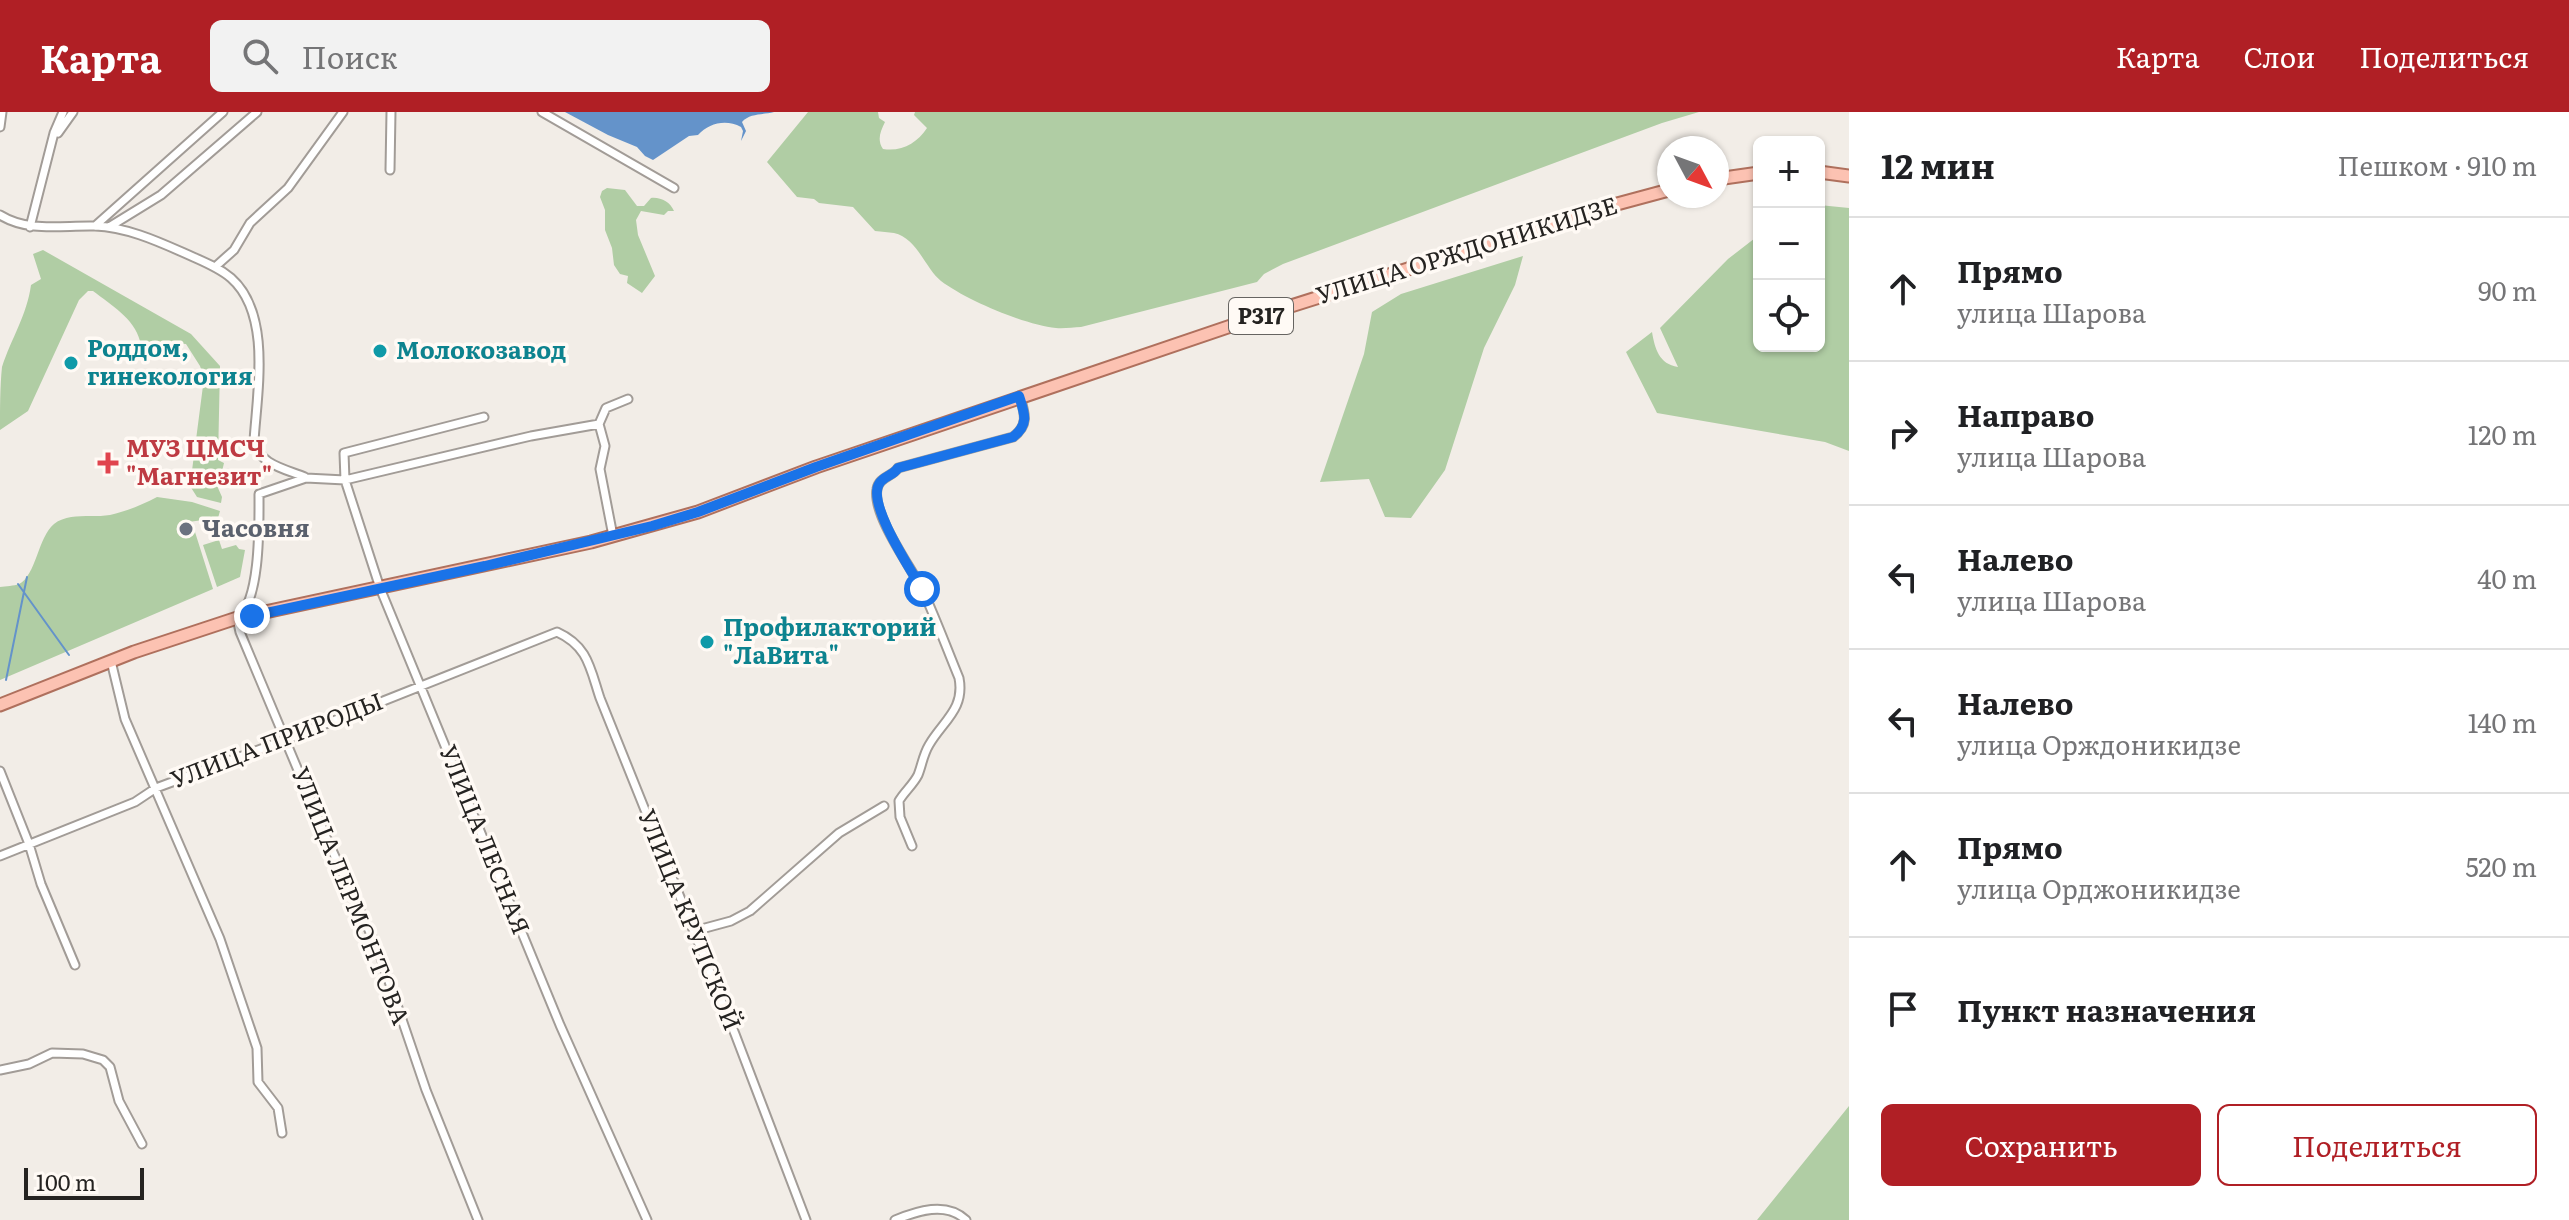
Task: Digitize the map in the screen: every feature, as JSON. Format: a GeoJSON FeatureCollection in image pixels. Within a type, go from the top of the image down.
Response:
{"type":"FeatureCollection","features":[{"type":"Feature","properties":{"kind":"main road"},"geometry":{"type":"LineString","coordinates":[[1825,173],[1849,176]]}},
{"type":"Feature","properties":{"kind":"main road"},"geometry":{"type":"LineString","coordinates":[[1729,177],[1753,174]]}},
{"type":"Feature","properties":{"kind":"main road","name":"УЛИЦА ОРЖДОНИКИДЗЕ"},"geometry":{"type":"LineString","coordinates":[[613,536],[698,512],[1019,396],[1269,313],[1547,224],[1657,193]]}},
{"type":"Feature","properties":{"kind":"main road","name":"Р317"},"geometry":{"type":"LineString","coordinates":[[0,705],[111,661],[237,618],[613,536]]}},
{"type":"Feature","properties":{"kind":"street"},"geometry":{"type":"LineString","coordinates":[[0,127],[2,112]]}},
{"type":"Feature","properties":{"kind":"street"},"geometry":{"type":"LineString","coordinates":[[30,227],[63,112]]}},
{"type":"Feature","properties":{"kind":"street"},"geometry":{"type":"LineString","coordinates":[[53,140],[73,112]]}},
{"type":"Feature","properties":{"kind":"street"},"geometry":{"type":"LineString","coordinates":[[95,226],[223,112]]}},
{"type":"Feature","properties":{"kind":"street"},"geometry":{"type":"LineString","coordinates":[[109,227],[161,195],[257,112]]}},
{"type":"Feature","properties":{"kind":"street"},"geometry":{"type":"LineString","coordinates":[[215,267],[234,250],[250,223],[288,188],[343,112]]}},
{"type":"Feature","properties":{"kind":"street"},"geometry":{"type":"LineString","coordinates":[[390,170],[391,112]]}},
{"type":"Feature","properties":{"kind":"street"},"geometry":{"type":"LineString","coordinates":[[542,112],[674,188]]}},
{"type":"Feature","properties":{"kind":"street"},"geometry":{"type":"LineString","coordinates":[[0,215],[12,223],[30,227],[95,226],[137,234],[215,267],[233,279],[250,303],[256,325],[259,365],[256,452],[266,461],[306,478]]}},
{"type":"Feature","properties":{"kind":"street"},"geometry":{"type":"LineString","coordinates":[[912,846],[900,817],[899,801],[916,778],[932,740],[957,707],[959,678],[922,589],[884,519],[877,486],[898,468],[1013,437],[1025,424],[1026,417],[1019,396]]}},
{"type":"Feature","properties":{"kind":"street"},"geometry":{"type":"LineString","coordinates":[[613,536],[600,469],[605,446],[599,424],[606,408],[628,399]]}},
{"type":"Feature","properties":{"kind":"street","name":"УЛИЦА ЛЕСНАЯ"},"geometry":{"type":"LineString","coordinates":[[484,417],[344,453],[345,480],[380,588],[560,1025],[647,1220]]}},
{"type":"Feature","properties":{"kind":"street"},"geometry":{"type":"LineString","coordinates":[[237,618],[244,614],[252,591],[260,546],[259,494],[306,478],[345,480],[531,436],[599,424]]}},
{"type":"Feature","properties":{"kind":"street","name":"УЛИЦА ЛЕРМОНТОВА"},"geometry":{"type":"LineString","coordinates":[[237,618],[240,632],[326,837],[379,952],[426,1090],[478,1220]]}},
{"type":"Feature","properties":{"kind":"street","name":"УЛИЦА ПРИРОДЫ"},"geometry":{"type":"LineString","coordinates":[[0,856],[135,802],[156,788],[557,632]]}},
{"type":"Feature","properties":{"kind":"street","name":"УЛИЦА КРУПСКОЙ"},"geometry":{"type":"LineString","coordinates":[[557,632],[571,638],[583,650],[806,1220]]}},
{"type":"Feature","properties":{"kind":"street"},"geometry":{"type":"LineString","coordinates":[[111,661],[125,719],[220,939],[257,1048],[258,1082],[278,1108],[282,1133]]}},
{"type":"Feature","properties":{"kind":"street"},"geometry":{"type":"LineString","coordinates":[[0,771],[41,884],[75,965]]}},
{"type":"Feature","properties":{"kind":"street"},"geometry":{"type":"LineString","coordinates":[[694,931],[731,921],[750,911],[839,833],[884,806]]}},
{"type":"Feature","properties":{"kind":"street"},"geometry":{"type":"LineString","coordinates":[[0,1070],[29,1064],[52,1053],[83,1054],[103,1060],[110,1067],[119,1101],[142,1144]]}},
{"type":"Feature","properties":{"kind":"street"},"geometry":{"type":"LineString","coordinates":[[895,1220],[921,1210],[942,1209],[959,1213],[966,1220]]}},
{"type":"Feature","properties":{"kind":"green space"},"geometry":{"type":"Polygon","coordinates":[[[808,112],[878,112],[879,118],[885,122],[880,142],[883,149],[890,150],[908,145],[927,128],[914,115],[915,112],[1699,112],[1283,264],[1264,274],[1257,282],[1081,327],[1062,328],[1013,317],[952,288],[935,275],[909,241],[894,233],[875,231],[853,207],[797,197],[767,162],[808,112]]]}},
{"type":"Feature","properties":{"kind":"green space"},"geometry":{"type":"Polygon","coordinates":[[[607,188],[625,190],[637,206],[644,206],[651,198],[658,198],[668,203],[674,211],[664,215],[641,211],[636,220],[638,235],[655,276],[642,293],[627,283],[628,276],[620,274],[614,265],[600,197],[607,188]]]}},
{"type":"Feature","properties":{"kind":"green space"},"geometry":{"type":"Polygon","coordinates":[[[1825,206],[1849,208],[1849,451],[1825,442],[1657,413],[1626,352],[1652,332],[1662,359],[1678,367],[1660,328],[1728,259],[1753,240],[1753,352],[1825,352],[1825,206]]]}},
{"type":"Feature","properties":{"kind":"green space"},"geometry":{"type":"Polygon","coordinates":[[[43,250],[191,334],[220,366],[218,460],[224,463],[218,488],[221,503],[197,497],[190,486],[204,378],[200,366],[186,344],[160,342],[154,345],[148,360],[148,345],[140,341],[133,325],[93,291],[88,291],[79,300],[28,411],[0,430],[2,367],[31,285],[41,279],[33,254],[43,250]]]}},
{"type":"Feature","properties":{"kind":"green space"},"geometry":{"type":"Polygon","coordinates":[[[1523,256],[1515,285],[1484,348],[1445,470],[1411,518],[1385,517],[1369,479],[1320,482],[1364,354],[1372,312],[1401,294],[1523,256]]]}},
{"type":"Feature","properties":{"kind":"green space"},"geometry":{"type":"Polygon","coordinates":[[[157,497],[192,502],[220,511],[218,518],[181,523],[179,526],[181,535],[195,532],[213,589],[0,680],[0,587],[17,585],[25,580],[44,538],[54,524],[67,518],[110,515],[157,497]]]}},
{"type":"Feature","properties":{"kind":"green space"},"geometry":{"type":"Polygon","coordinates":[[[219,540],[222,549],[236,545],[245,550],[240,577],[217,587],[203,545],[219,540]]]}},
{"type":"Feature","properties":{"kind":"green space"},"geometry":{"type":"Polygon","coordinates":[[[1849,1106],[1849,1220],[1757,1220],[1849,1106]]]}},
{"type":"Feature","properties":{"kind":"water"},"geometry":{"type":"Polygon","coordinates":[[[565,112],[774,112],[745,119],[742,122],[746,131],[741,141],[741,127],[730,123],[718,124],[698,135],[689,136],[653,160],[637,147],[565,112]]]}},
{"type":"Feature","properties":{"kind":"waterway"},"geometry":{"type":"LineString","coordinates":[[6,680],[27,577]]}},
{"type":"Feature","properties":{"kind":"waterway"},"geometry":{"type":"LineString","coordinates":[[18,584],[69,655]]}},
{"type":"Feature","properties":{"kind":"place","name":"Молокозавод"},"geometry":{"type":"Point","coordinates":[380,351]}},
{"type":"Feature","properties":{"kind":"place","name":"Роддом, гинекология"},"geometry":{"type":"Point","coordinates":[71,363]}},
{"type":"Feature","properties":{"kind":"place","name":"МУЗ ЦМСЧ \"Магнезит\""},"geometry":{"type":"Point","coordinates":[108,463]}},
{"type":"Feature","properties":{"kind":"place","name":"Часовня"},"geometry":{"type":"Point","coordinates":[186,529]}},
{"type":"Feature","properties":{"kind":"place","name":"Профилакторий \"ЛаВита\""},"geometry":{"type":"Point","coordinates":[707,642]}},
{"type":"Feature","properties":{"kind":"route"},"geometry":{"type":"LineString","coordinates":[[252,616],[652,526],[1019,396],[1026,417],[1025,424],[1013,437],[898,468],[877,486],[877,497],[888,528],[922,589]]}}]}
